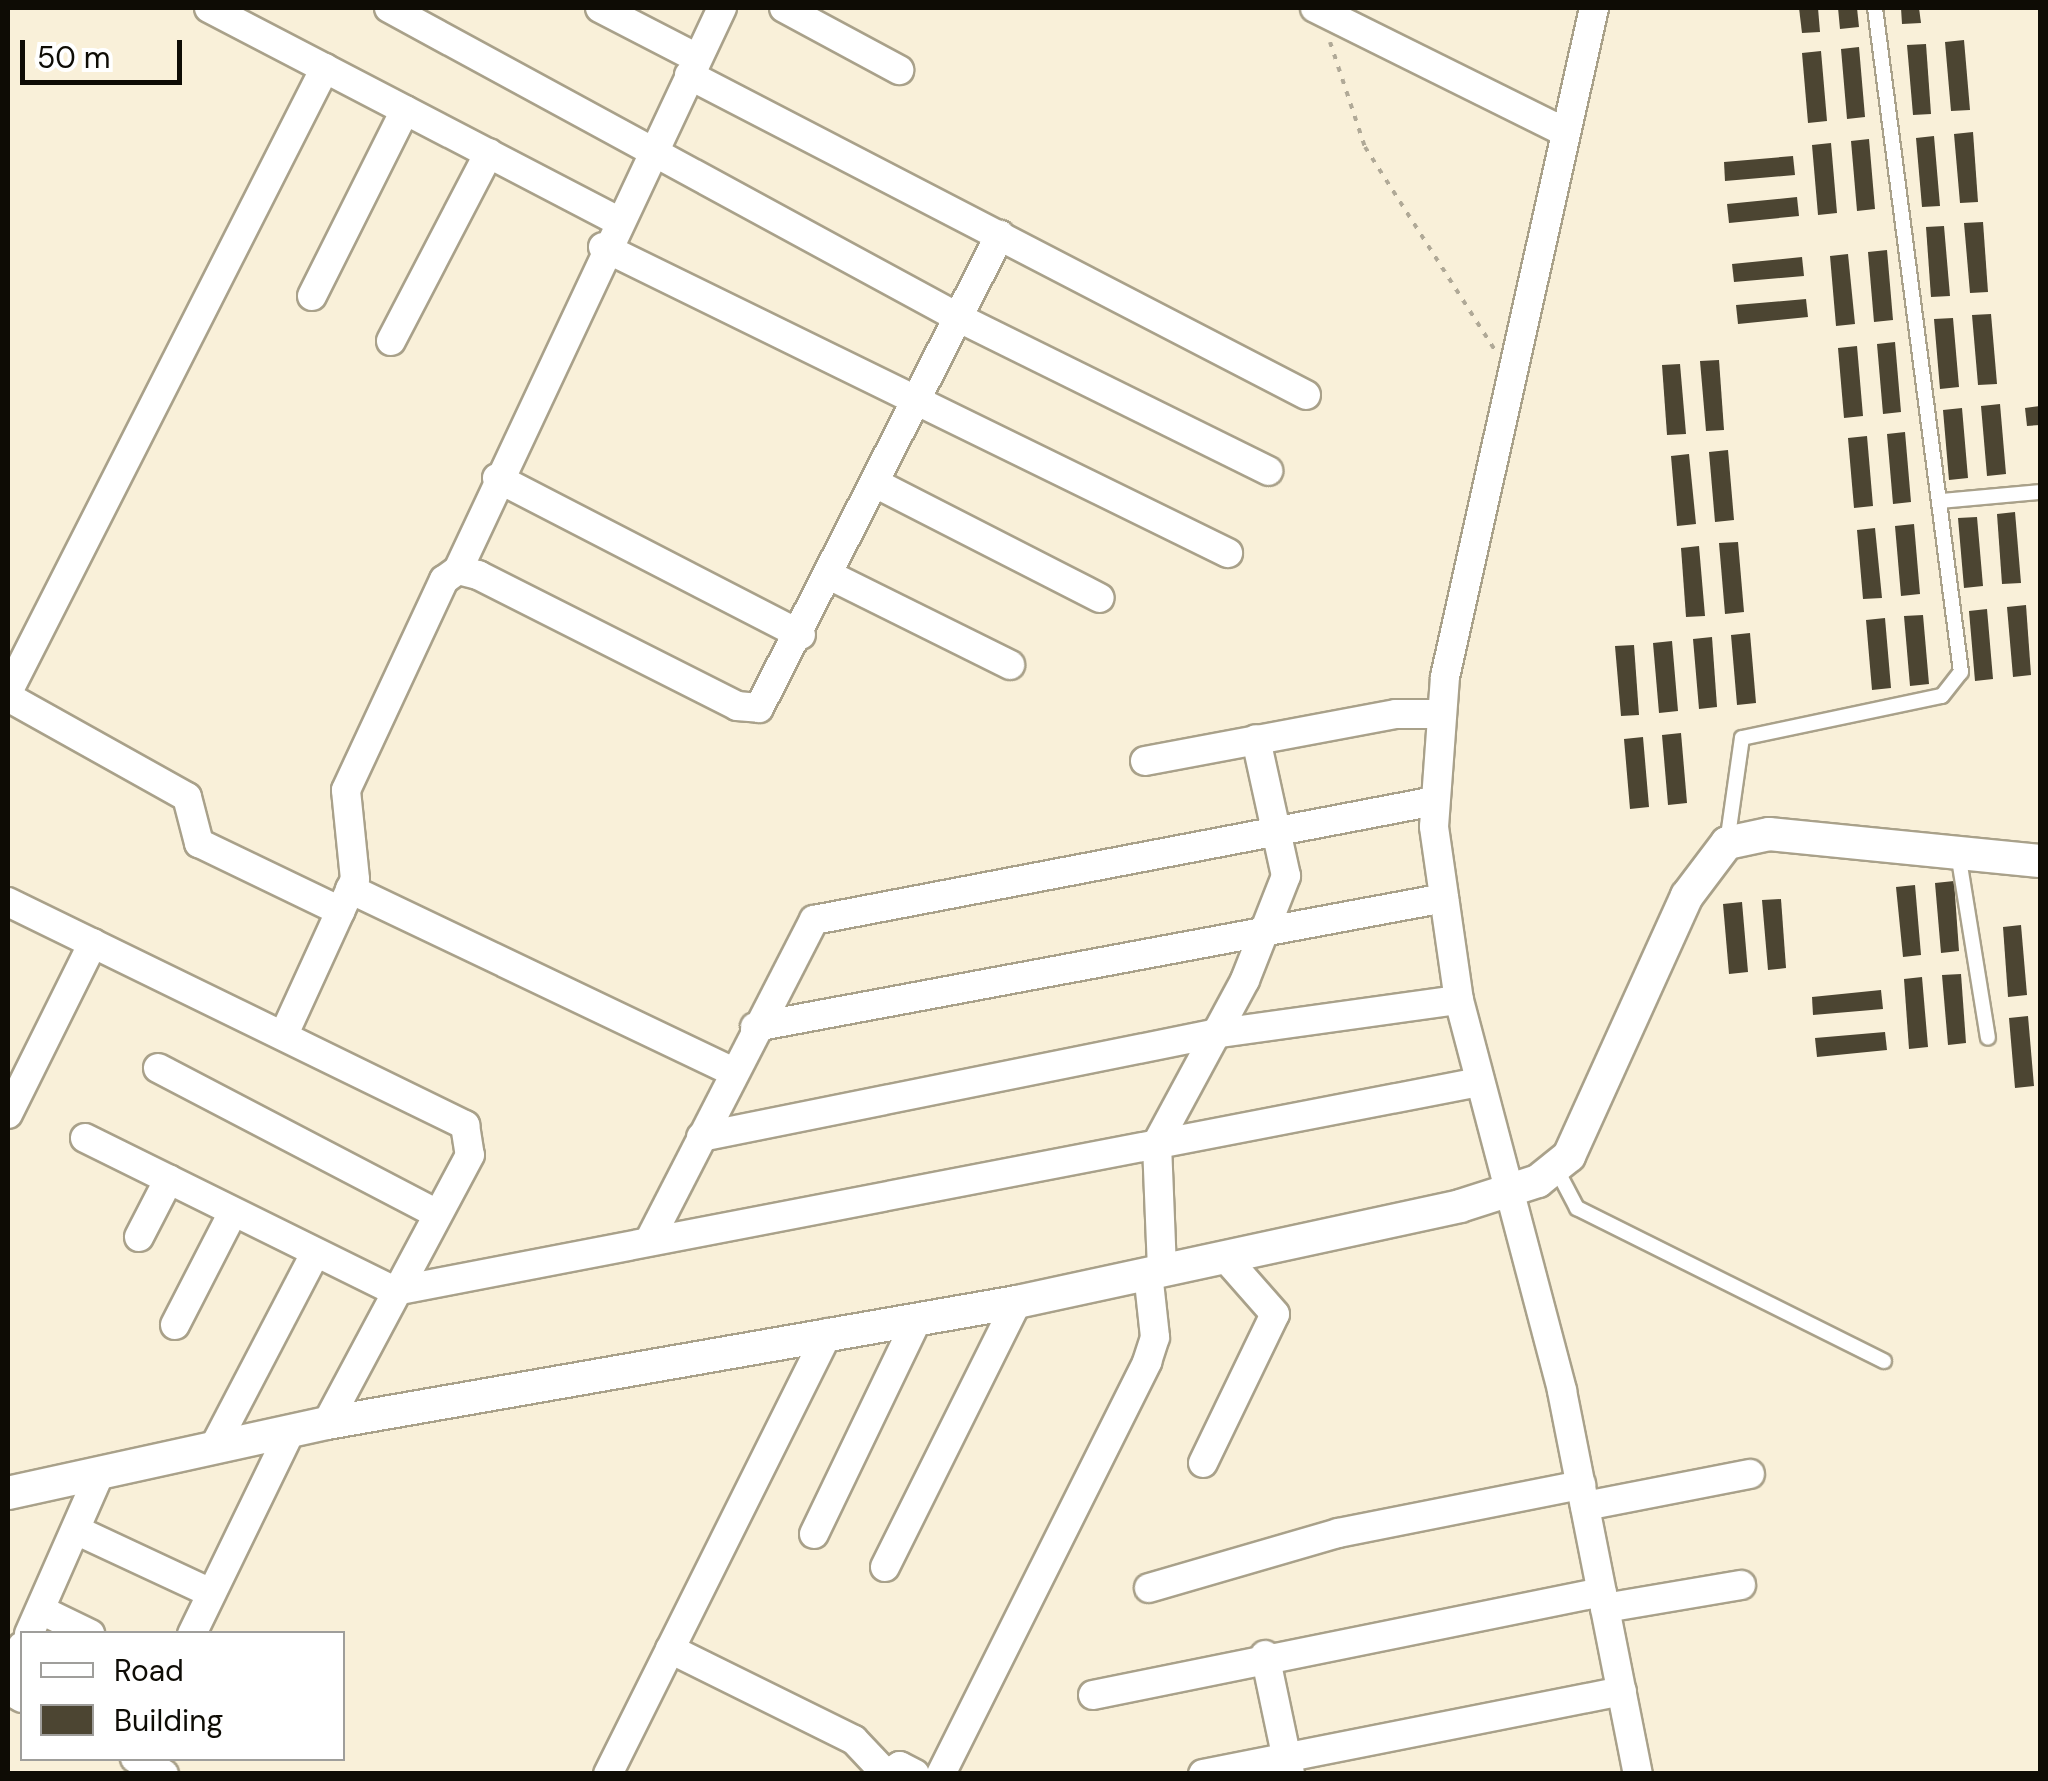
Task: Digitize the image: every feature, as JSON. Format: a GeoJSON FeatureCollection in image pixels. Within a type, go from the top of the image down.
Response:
{"type":"FeatureCollection","features":[{"type":"Feature","properties":{"kind":"street"},"geometry":{"type":"LineString","coordinates":[[209,8],[616,219]]}},
{"type":"Feature","properties":{"kind":"street"},"geometry":{"type":"LineString","coordinates":[[389,8],[959,318],[1268,471]]}},
{"type":"Feature","properties":{"kind":"street"},"geometry":{"type":"LineString","coordinates":[[600,8],[693,67],[1000,235],[1306,395]]}},
{"type":"Feature","properties":{"kind":"street"},"geometry":{"type":"LineString","coordinates":[[285,1032],[345,900],[357,855],[343,823],[346,790],[444,580],[458,570],[616,219],[722,8]]}},
{"type":"Feature","properties":{"kind":"street"},"geometry":{"type":"LineString","coordinates":[[784,8],[899,70]]}},
{"type":"Feature","properties":{"kind":"street"},"geometry":{"type":"LineString","coordinates":[[1318,8],[1564,132]]}},
{"type":"Feature","properties":{"kind":"street"},"geometry":{"type":"LineString","coordinates":[[1594,8],[1509,375],[1441,714],[1435,801],[1444,898],[1460,1000],[1583,1496],[1638,1774]]}},
{"type":"Feature","properties":{"kind":"street"},"geometry":{"type":"LineString","coordinates":[[324,68],[8,695],[187,797],[199,843],[345,900],[733,1072]]}},
{"type":"Feature","properties":{"kind":"street"},"geometry":{"type":"LineString","coordinates":[[312,296],[405,110]]}},
{"type":"Feature","properties":{"kind":"street"},"geometry":{"type":"LineString","coordinates":[[391,341],[489,153]]}},
{"type":"Feature","properties":{"kind":"street"},"geometry":{"type":"LineString","coordinates":[[458,570],[750,709],[768,702],[1000,235]]}},
{"type":"Feature","properties":{"kind":"street"},"geometry":{"type":"LineString","coordinates":[[603,247],[1228,553]]}},
{"type":"Feature","properties":{"kind":"street"},"geometry":{"type":"LineString","coordinates":[[497,478],[802,635]]}},
{"type":"Feature","properties":{"kind":"street"},"geometry":{"type":"LineString","coordinates":[[877,484],[1100,598]]}},
{"type":"Feature","properties":{"kind":"street"},"geometry":{"type":"LineString","coordinates":[[831,576],[1010,665]]}},
{"type":"Feature","properties":{"kind":"street"},"geometry":{"type":"LineString","coordinates":[[1145,760],[1256,739],[1441,714]]}},
{"type":"Feature","properties":{"kind":"street"},"geometry":{"type":"LineString","coordinates":[[942,1774],[1147,1362],[1155,1337],[1157,1142],[1269,928],[1286,876],[1281,832],[1256,739]]}},
{"type":"Feature","properties":{"kind":"street"},"geometry":{"type":"LineString","coordinates":[[650,1242],[802,931],[826,914],[1435,801]]}},
{"type":"Feature","properties":{"kind":"street"},"geometry":{"type":"LineString","coordinates":[[8,1493],[290,1430],[1017,1302],[1508,1191],[1558,1172],[1687,896],[1727,843],[1769,834],[2040,860]]}},
{"type":"Feature","properties":{"kind":"street"},"geometry":{"type":"LineString","coordinates":[[755,1027],[1444,898]]}},
{"type":"Feature","properties":{"kind":"street"},"geometry":{"type":"LineString","coordinates":[[8,903],[285,1032],[465,1125],[470,1155],[328,1423]]}},
{"type":"Feature","properties":{"kind":"street"},"geometry":{"type":"LineString","coordinates":[[8,1114],[94,942]]}},
{"type":"Feature","properties":{"kind":"street"},"geometry":{"type":"LineString","coordinates":[[701,1137],[1212,1034],[1460,1000]]}},
{"type":"Feature","properties":{"kind":"street"},"geometry":{"type":"LineString","coordinates":[[158,1068],[437,1214]]}},
{"type":"Feature","properties":{"kind":"street"},"geometry":{"type":"LineString","coordinates":[[85,1138],[314,1256],[395,1291],[1479,1082]]}},
{"type":"Feature","properties":{"kind":"street"},"geometry":{"type":"LineString","coordinates":[[138,1237],[169,1179]]}},
{"type":"Feature","properties":{"kind":"street"},"geometry":{"type":"LineString","coordinates":[[176,1324],[232,1214]]}},
{"type":"Feature","properties":{"kind":"street"},"geometry":{"type":"LineString","coordinates":[[215,1445],[314,1256]]}},
{"type":"Feature","properties":{"kind":"street"},"geometry":{"type":"LineString","coordinates":[[1203,1463],[1275,1314],[1224,1256]]}},
{"type":"Feature","properties":{"kind":"street"},"geometry":{"type":"LineString","coordinates":[[885,1567],[1017,1302]]}},
{"type":"Feature","properties":{"kind":"street"},"geometry":{"type":"LineString","coordinates":[[814,1534],[917,1320]]}},
{"type":"Feature","properties":{"kind":"street"},"geometry":{"type":"LineString","coordinates":[[608,1774],[828,1333]]}},
{"type":"Feature","properties":{"kind":"street"},"geometry":{"type":"LineString","coordinates":[[193,1631],[290,1430]]}},
{"type":"Feature","properties":{"kind":"street"},"geometry":{"type":"LineString","coordinates":[[76,1631],[35,1622],[100,1474]]}},
{"type":"Feature","properties":{"kind":"street"},"geometry":{"type":"LineString","coordinates":[[1149,1588],[1338,1533],[1750,1474]]}},
{"type":"Feature","properties":{"kind":"street"},"geometry":{"type":"LineString","coordinates":[[78,1531],[211,1593]]}},
{"type":"Feature","properties":{"kind":"street"},"geometry":{"type":"LineString","coordinates":[[1093,1695],[1265,1655],[1604,1600],[1742,1585]]}},
{"type":"Feature","properties":{"kind":"street"},"geometry":{"type":"LineString","coordinates":[[670,1649],[854,1740],[887,1774],[900,1766],[915,1774]]}},
{"type":"Feature","properties":{"kind":"street"},"geometry":{"type":"LineString","coordinates":[[8,1675],[20,1650]]}},
{"type":"Feature","properties":{"kind":"street"},"geometry":{"type":"LineString","coordinates":[[1265,1655],[1288,1764]]}},
{"type":"Feature","properties":{"kind":"street"},"geometry":{"type":"LineString","coordinates":[[1204,1774],[1288,1764],[1622,1691]]}},
{"type":"Feature","properties":{"kind":"street"},"geometry":{"type":"LineString","coordinates":[[141,1761],[164,1774]]}},
{"type":"Feature","properties":{"kind":"lane"},"geometry":{"type":"LineString","coordinates":[[1727,843],[1742,738],[1954,688],[1962,653],[1876,8]]}},
{"type":"Feature","properties":{"kind":"lane"},"geometry":{"type":"LineString","coordinates":[[1941,502],[2040,492]]}},
{"type":"Feature","properties":{"kind":"lane"},"geometry":{"type":"LineString","coordinates":[[1958,852],[1988,1038]]}},
{"type":"Feature","properties":{"kind":"lane"},"geometry":{"type":"LineString","coordinates":[[1558,1172],[1588,1214],[1884,1361]]}},
{"type":"Feature","properties":{"kind":"path"},"geometry":{"type":"LineString","coordinates":[[1318,8],[1364,146],[1509,375]]}},
{"type":"Feature","properties":{"kind":"building"},"geometry":{"type":"Polygon","coordinates":[[[1799,8],[1818,8],[1820,32],[1802,33],[1799,8]]]}},
{"type":"Feature","properties":{"kind":"building"},"geometry":{"type":"Polygon","coordinates":[[[1838,8],[1857,8],[1859,27],[1840,29],[1838,8]]]}},
{"type":"Feature","properties":{"kind":"building"},"geometry":{"type":"Polygon","coordinates":[[[1901,8],[1919,8],[1921,23],[1902,24],[1901,8]]]}},
{"type":"Feature","properties":{"kind":"building"},"geometry":{"type":"Polygon","coordinates":[[[1964,40],[1970,110],[1951,111],[1945,42],[1964,40]]]}},
{"type":"Feature","properties":{"kind":"building"},"geometry":{"type":"Polygon","coordinates":[[[1926,44],[1931,114],[1913,115],[1907,45],[1926,44]]]}},
{"type":"Feature","properties":{"kind":"building"},"geometry":{"type":"Polygon","coordinates":[[[1859,47],[1865,117],[1847,119],[1841,49],[1859,47]]]}},
{"type":"Feature","properties":{"kind":"building"},"geometry":{"type":"Polygon","coordinates":[[[1821,51],[1827,121],[1808,123],[1802,53],[1821,51]]]}},
{"type":"Feature","properties":{"kind":"building"},"geometry":{"type":"Polygon","coordinates":[[[1973,132],[1978,202],[1960,203],[1954,134],[1973,132]]]}},
{"type":"Feature","properties":{"kind":"building"},"geometry":{"type":"Polygon","coordinates":[[[1934,136],[1940,206],[1922,207],[1916,138],[1934,136]]]}},
{"type":"Feature","properties":{"kind":"building"},"geometry":{"type":"Polygon","coordinates":[[[1869,139],[1875,209],[1857,211],[1851,141],[1869,139]]]}},
{"type":"Feature","properties":{"kind":"building"},"geometry":{"type":"Polygon","coordinates":[[[1831,143],[1837,213],[1818,215],[1812,145],[1831,143]]]}},
{"type":"Feature","properties":{"kind":"building"},"geometry":{"type":"Polygon","coordinates":[[[1793,156],[1795,175],[1725,181],[1724,162],[1793,156]]]}},
{"type":"Feature","properties":{"kind":"building"},"geometry":{"type":"Polygon","coordinates":[[[1797,197],[1799,216],[1729,223],[1727,204],[1797,197]]]}},
{"type":"Feature","properties":{"kind":"building"},"geometry":{"type":"Polygon","coordinates":[[[1983,222],[1988,292],[1970,293],[1964,223],[1983,222]]]}},
{"type":"Feature","properties":{"kind":"building"},"geometry":{"type":"Polygon","coordinates":[[[1944,226],[1950,296],[1931,297],[1926,227],[1944,226]]]}},
{"type":"Feature","properties":{"kind":"building"},"geometry":{"type":"Polygon","coordinates":[[[1887,250],[1893,320],[1874,322],[1868,252],[1887,250]]]}},
{"type":"Feature","properties":{"kind":"building"},"geometry":{"type":"Polygon","coordinates":[[[1848,254],[1855,324],[1836,326],[1830,256],[1848,254]]]}},
{"type":"Feature","properties":{"kind":"building"},"geometry":{"type":"Polygon","coordinates":[[[1802,257],[1804,276],[1734,282],[1732,264],[1802,257]]]}},
{"type":"Feature","properties":{"kind":"building"},"geometry":{"type":"Polygon","coordinates":[[[1806,299],[1808,317],[1738,324],[1736,305],[1806,299]]]}},
{"type":"Feature","properties":{"kind":"building"},"geometry":{"type":"Polygon","coordinates":[[[1991,314],[1997,384],[1978,385],[1972,315],[1991,314]]]}},
{"type":"Feature","properties":{"kind":"building"},"geometry":{"type":"Polygon","coordinates":[[[1953,318],[1959,387],[1940,389],[1934,319],[1953,318]]]}},
{"type":"Feature","properties":{"kind":"building"},"geometry":{"type":"Polygon","coordinates":[[[1895,342],[1901,412],[1883,414],[1877,344],[1895,342]]]}},
{"type":"Feature","properties":{"kind":"building"},"geometry":{"type":"Polygon","coordinates":[[[1857,346],[1863,416],[1844,418],[1838,348],[1857,346]]]}},
{"type":"Feature","properties":{"kind":"building"},"geometry":{"type":"Polygon","coordinates":[[[1719,360],[1724,430],[1706,431],[1700,361],[1719,360]]]}},
{"type":"Feature","properties":{"kind":"building"},"geometry":{"type":"Polygon","coordinates":[[[1680,364],[1686,434],[1667,435],[1662,365],[1680,364]]]}},
{"type":"Feature","properties":{"kind":"building"},"geometry":{"type":"Polygon","coordinates":[[[2000,404],[2006,474],[1987,476],[1981,406],[2000,404]]]}},
{"type":"Feature","properties":{"kind":"building"},"geometry":{"type":"Polygon","coordinates":[[[2040,406],[2040,425],[2027,426],[2025,408],[2040,406]]]}},
{"type":"Feature","properties":{"kind":"building"},"geometry":{"type":"Polygon","coordinates":[[[1962,408],[1968,478],[1949,480],[1943,410],[1962,408]]]}},
{"type":"Feature","properties":{"kind":"building"},"geometry":{"type":"Polygon","coordinates":[[[1905,432],[1911,502],[1893,504],[1887,434],[1905,432]]]}},
{"type":"Feature","properties":{"kind":"building"},"geometry":{"type":"Polygon","coordinates":[[[1867,436],[1873,506],[1854,508],[1848,438],[1867,436]]]}},
{"type":"Feature","properties":{"kind":"building"},"geometry":{"type":"Polygon","coordinates":[[[1728,450],[1734,520],[1715,522],[1709,452],[1728,450]]]}},
{"type":"Feature","properties":{"kind":"building"},"geometry":{"type":"Polygon","coordinates":[[[1689,454],[1696,524],[1677,526],[1671,456],[1689,454]]]}},
{"type":"Feature","properties":{"kind":"building"},"geometry":{"type":"Polygon","coordinates":[[[2015,512],[2021,583],[2002,584],[1997,514],[2015,512]]]}},
{"type":"Feature","properties":{"kind":"building"},"geometry":{"type":"Polygon","coordinates":[[[1977,517],[1983,586],[1964,588],[1958,518],[1977,517]]]}},
{"type":"Feature","properties":{"kind":"building"},"geometry":{"type":"Polygon","coordinates":[[[1914,524],[1920,594],[1901,596],[1895,526],[1914,524]]]}},
{"type":"Feature","properties":{"kind":"building"},"geometry":{"type":"Polygon","coordinates":[[[1875,528],[1882,598],[1863,599],[1857,530],[1875,528]]]}},
{"type":"Feature","properties":{"kind":"building"},"geometry":{"type":"Polygon","coordinates":[[[1738,542],[1744,612],[1725,614],[1719,543],[1738,542]]]}},
{"type":"Feature","properties":{"kind":"building"},"geometry":{"type":"Polygon","coordinates":[[[1699,546],[1705,616],[1686,617],[1681,548],[1699,546]]]}},
{"type":"Feature","properties":{"kind":"building"},"geometry":{"type":"Polygon","coordinates":[[[2026,605],[2031,675],[2013,677],[2007,607],[2026,605]]]}},
{"type":"Feature","properties":{"kind":"building"},"geometry":{"type":"Polygon","coordinates":[[[1987,609],[1993,679],[1975,681],[1969,611],[1987,609]]]}},
{"type":"Feature","properties":{"kind":"building"},"geometry":{"type":"Polygon","coordinates":[[[1923,615],[1929,684],[1910,686],[1904,616],[1923,615]]]}},
{"type":"Feature","properties":{"kind":"building"},"geometry":{"type":"Polygon","coordinates":[[[1885,618],[1891,688],[1872,690],[1866,620],[1885,618]]]}},
{"type":"Feature","properties":{"kind":"building"},"geometry":{"type":"Polygon","coordinates":[[[1750,633],[1756,703],[1737,705],[1731,635],[1750,633]]]}},
{"type":"Feature","properties":{"kind":"building"},"geometry":{"type":"Polygon","coordinates":[[[1712,637],[1717,707],[1699,709],[1693,639],[1712,637]]]}},
{"type":"Feature","properties":{"kind":"building"},"geometry":{"type":"Polygon","coordinates":[[[1672,641],[1678,711],[1659,713],[1653,643],[1672,641]]]}},
{"type":"Feature","properties":{"kind":"building"},"geometry":{"type":"Polygon","coordinates":[[[1634,645],[1639,715],[1621,716],[1615,646],[1634,645]]]}},
{"type":"Feature","properties":{"kind":"building"},"geometry":{"type":"Polygon","coordinates":[[[1681,733],[1687,803],[1668,805],[1662,735],[1681,733]]]}},
{"type":"Feature","properties":{"kind":"building"},"geometry":{"type":"Polygon","coordinates":[[[1643,737],[1649,807],[1630,809],[1624,739],[1643,737]]]}},
{"type":"Feature","properties":{"kind":"building"},"geometry":{"type":"Polygon","coordinates":[[[1954,881],[1959,951],[1941,953],[1935,883],[1954,881]]]}},
{"type":"Feature","properties":{"kind":"building"},"geometry":{"type":"Polygon","coordinates":[[[1915,885],[1921,955],[1903,957],[1896,887],[1915,885]]]}},
{"type":"Feature","properties":{"kind":"building"},"geometry":{"type":"Polygon","coordinates":[[[1781,899],[1786,968],[1768,970],[1762,900],[1781,899]]]}},
{"type":"Feature","properties":{"kind":"building"},"geometry":{"type":"Polygon","coordinates":[[[1742,902],[1748,972],[1729,974],[1723,904],[1742,902]]]}},
{"type":"Feature","properties":{"kind":"building"},"geometry":{"type":"Polygon","coordinates":[[[2021,925],[2027,995],[2008,997],[2003,927],[2021,925]]]}},
{"type":"Feature","properties":{"kind":"building"},"geometry":{"type":"Polygon","coordinates":[[[1961,974],[1966,1043],[1948,1045],[1942,975],[1961,974]]]}},
{"type":"Feature","properties":{"kind":"building"},"geometry":{"type":"Polygon","coordinates":[[[1922,977],[1928,1047],[1909,1049],[1904,979],[1922,977]]]}},
{"type":"Feature","properties":{"kind":"building"},"geometry":{"type":"Polygon","coordinates":[[[1881,990],[1883,1009],[1813,1015],[1812,997],[1881,990]]]}},
{"type":"Feature","properties":{"kind":"building"},"geometry":{"type":"Polygon","coordinates":[[[2028,1016],[2034,1086],[2015,1088],[2009,1018],[2028,1016]]]}},
{"type":"Feature","properties":{"kind":"building"},"geometry":{"type":"Polygon","coordinates":[[[1885,1032],[1887,1050],[1817,1057],[1815,1038],[1885,1032]]]}}]}
